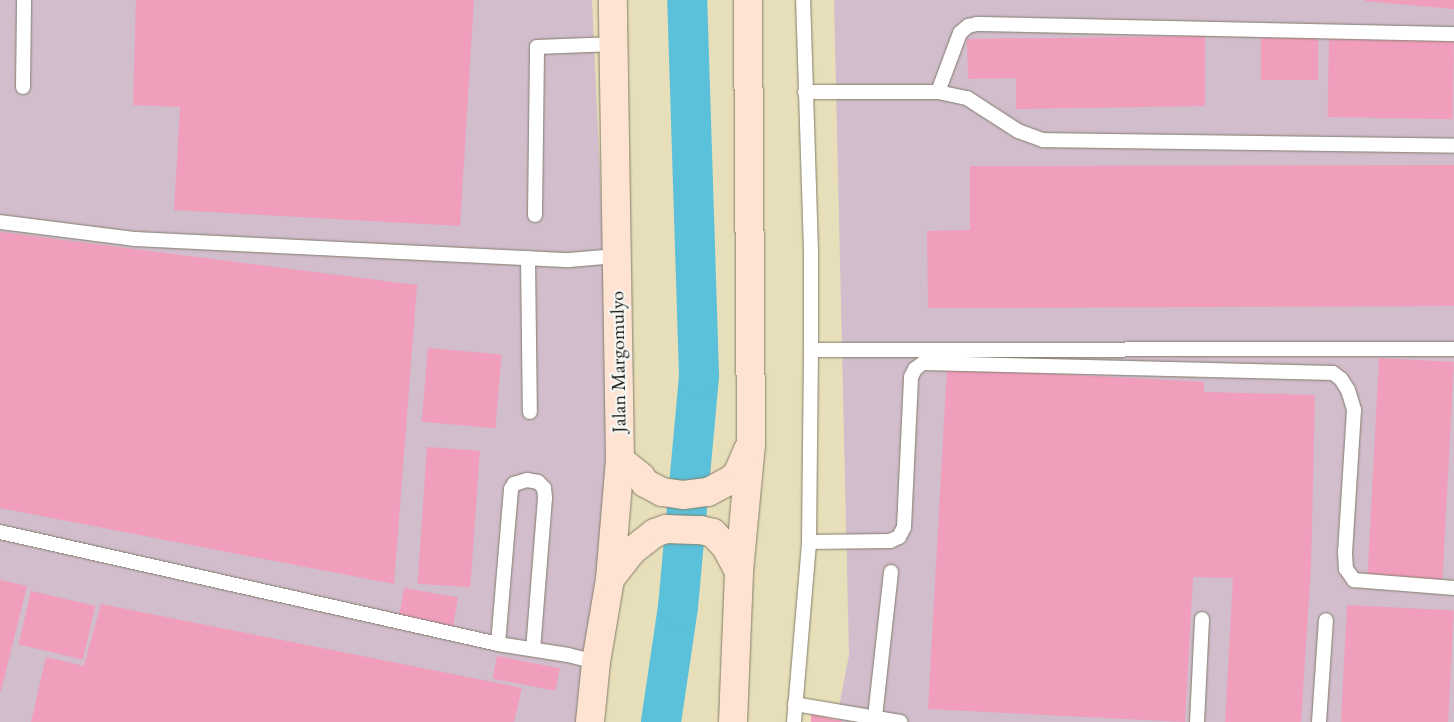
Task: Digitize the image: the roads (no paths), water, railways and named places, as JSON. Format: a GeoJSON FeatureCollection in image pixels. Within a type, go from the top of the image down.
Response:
{"type":"FeatureCollection","features":[{"type":"Feature","properties":{"kind":"main road","name":"Jalan Margomulyo"},"geometry":{"type":"LineString","coordinates":[[590,722],[596,662],[610,578],[620,460],[614,0]]}},
{"type":"Feature","properties":{"kind":"main road"},"geometry":{"type":"LineString","coordinates":[[733,722],[739,571],[751,445],[748,0]]}},
{"type":"Feature","properties":{"kind":"main road"},"geometry":{"type":"LineString","coordinates":[[620,460],[641,477],[644,483],[662,492],[683,495],[708,492],[732,479],[738,473],[751,445]]}},
{"type":"Feature","properties":{"kind":"main road"},"geometry":{"type":"LineString","coordinates":[[610,578],[633,550],[655,533],[666,530],[701,530],[713,533],[726,547],[739,571]]}},
{"type":"Feature","properties":{"kind":"lane"},"geometry":{"type":"LineString","coordinates":[[23,87],[24,0]]}},
{"type":"Feature","properties":{"kind":"lane"},"geometry":{"type":"LineString","coordinates":[[794,722],[808,542],[811,350],[803,0]]}},
{"type":"Feature","properties":{"kind":"lane"},"geometry":{"type":"LineString","coordinates":[[938,92],[960,33],[963,29],[977,24],[1454,34]]}},
{"type":"Feature","properties":{"kind":"lane"},"geometry":{"type":"LineString","coordinates":[[535,215],[537,47],[614,44]]}},
{"type":"Feature","properties":{"kind":"lane"},"geometry":{"type":"LineString","coordinates":[[805,92],[938,92],[967,98],[1018,131],[1043,140],[1454,146]]}},
{"type":"Feature","properties":{"kind":"lane"},"geometry":{"type":"LineString","coordinates":[[0,222],[135,239],[569,260],[616,256]]}},
{"type":"Feature","properties":{"kind":"lane"},"geometry":{"type":"LineString","coordinates":[[528,258],[530,412]]}},
{"type":"Feature","properties":{"kind":"lane"},"geometry":{"type":"LineString","coordinates":[[811,350],[1454,349]]}},
{"type":"Feature","properties":{"kind":"lane"},"geometry":{"type":"LineString","coordinates":[[808,542],[890,541],[900,537],[904,528],[912,377],[915,369],[923,363],[1332,373],[1342,379],[1348,390],[1354,410],[1345,552],[1346,569],[1354,580],[1454,588]]}},
{"type":"Feature","properties":{"kind":"lane"},"geometry":{"type":"LineString","coordinates":[[498,644],[511,489],[514,484],[527,480],[538,482],[544,488],[545,498],[533,649]]}},
{"type":"Feature","properties":{"kind":"lane"},"geometry":{"type":"LineString","coordinates":[[0,532],[498,644],[568,655],[596,662]]}},
{"type":"Feature","properties":{"kind":"lane"},"geometry":{"type":"LineString","coordinates":[[875,716],[891,572]]}},
{"type":"Feature","properties":{"kind":"lane"},"geometry":{"type":"LineString","coordinates":[[1197,722],[1202,619]]}},
{"type":"Feature","properties":{"kind":"lane"},"geometry":{"type":"LineString","coordinates":[[1320,722],[1326,620]]}},
{"type":"Feature","properties":{"kind":"lane"},"geometry":{"type":"LineString","coordinates":[[795,704],[875,716],[900,722]]}},
{"type":"Feature","properties":{"kind":"waterway"},"geometry":{"type":"LineString","coordinates":[[661,722],[678,607],[699,375],[687,0]]}}]}
